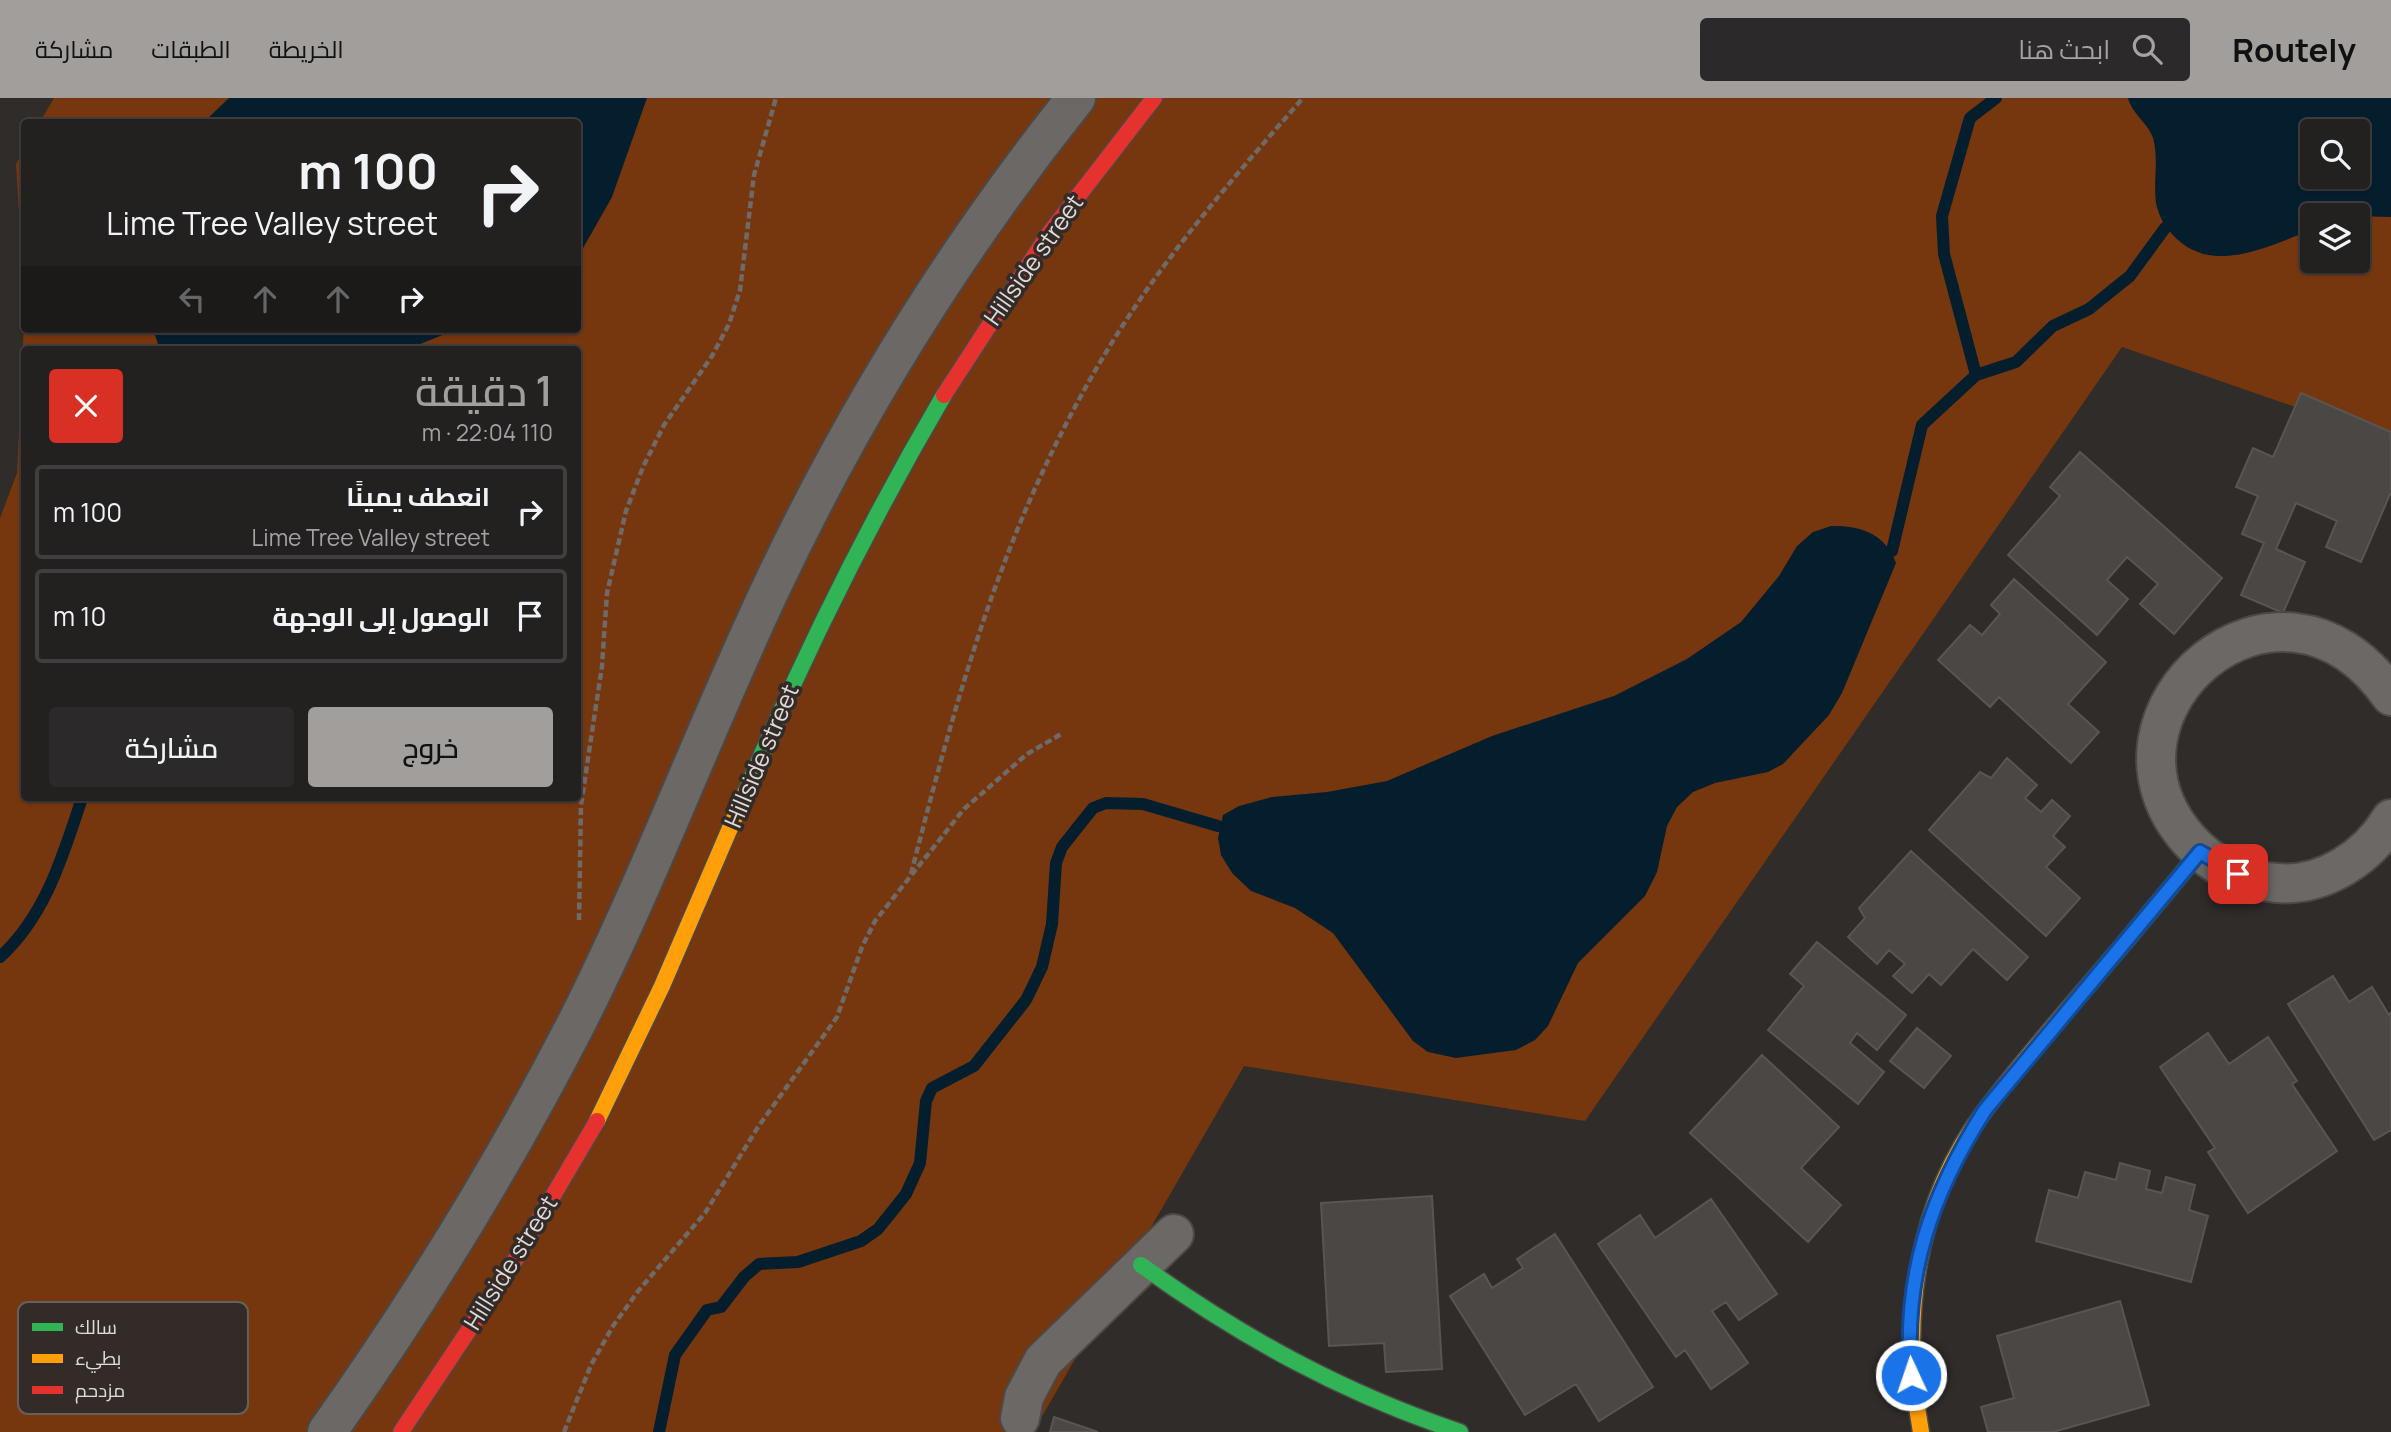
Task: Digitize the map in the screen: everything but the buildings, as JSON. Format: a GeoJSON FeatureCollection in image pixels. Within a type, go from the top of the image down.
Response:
{"type":"FeatureCollection","features":[{"type":"Feature","properties":{"kind":"street"},"geometry":{"type":"LineString","coordinates":[[327,1432],[448,1251],[575,1025],[632,909],[772,587],[856,423],[952,267],[1076,98]]}},
{"type":"Feature","properties":{"kind":"street","name":"Hillside street"},"geometry":{"type":"LineString","coordinates":[[401,1432],[456,1353],[615,1087],[658,997],[792,686],[849,567],[912,450],[981,336],[1056,225],[1154,98]]}},
{"type":"Feature","properties":{"kind":"street"},"geometry":{"type":"LineString","coordinates":[[2391,695],[2375,673],[2353,654],[2328,640],[2299,633],[2270,632],[2242,638],[2216,651],[2193,669],[2176,693],[2164,719],[2158,747],[2159,777],[2167,805],[2181,830],[2200,852],[2224,869],[2251,879],[2280,884],[2309,881],[2337,871],[2362,856],[2391,819]]}},
{"type":"Feature","properties":{"kind":"street"},"geometry":{"type":"LineString","coordinates":[[1921,1432],[1913,1400],[1909,1349],[1912,1298],[1921,1248],[1936,1199],[1958,1153],[1985,1110],[2200,852]]}},
{"type":"Feature","properties":{"kind":"street"},"geometry":{"type":"LineString","coordinates":[[1020,1418],[1024,1397],[1043,1361],[1174,1234]]}},
{"type":"Feature","properties":{"kind":"street"},"geometry":{"type":"LineString","coordinates":[[1141,1265],[1202,1311],[1266,1351],[1345,1391],[1403,1414],[1460,1432]]}},
{"type":"Feature","properties":{"kind":"path"},"geometry":{"type":"LineString","coordinates":[[579,928],[581,805],[602,666],[607,593],[626,511],[643,467],[664,425],[712,356],[729,324],[740,290],[754,175],[776,98]]}},
{"type":"Feature","properties":{"kind":"path"},"geometry":{"type":"LineString","coordinates":[[911,874],[956,698],[979,625],[1006,553],[1059,438],[1108,348],[1151,285],[1196,223],[1303,98]]}},
{"type":"Feature","properties":{"kind":"path"},"geometry":{"type":"LineString","coordinates":[[564,1432],[591,1365],[613,1326],[639,1290],[705,1213],[758,1127],[836,1017],[862,947],[875,921],[964,809],[994,780],[1027,754],[1063,733]]}},
{"type":"Feature","properties":{"kind":"shaded area"},"geometry":{"type":"Polygon","coordinates":[[[54,98],[2391,98],[2391,440],[2122,347],[1585,1121],[1244,1066],[1033,1432],[0,1432],[0,518],[17,473],[21,388],[21,801],[581,801],[581,346],[23,346],[24,333],[581,333],[581,119],[42,119],[54,98]]]}},
{"type":"Feature","properties":{"kind":"shaded area"},"geometry":{"type":"Polygon","coordinates":[[[21,155],[21,247],[16,164],[21,155]]]}},
{"type":"Feature","properties":{"kind":"water"},"geometry":{"type":"Polygon","coordinates":[[[229,98],[647,98],[612,197],[581,252],[581,119],[207,119],[229,98]]]}},
{"type":"Feature","properties":{"kind":"water"},"geometry":{"type":"Polygon","coordinates":[[[2128,98],[2391,98],[2391,217],[2370,216],[2370,203],[2300,203],[2300,234],[2243,254],[2208,255],[2192,250],[2173,235],[2159,214],[2155,195],[2156,154],[2153,138],[2128,98]]]}},
{"type":"Feature","properties":{"kind":"water"},"geometry":{"type":"Polygon","coordinates":[[[154,333],[447,333],[416,346],[159,346],[154,333]]]}},
{"type":"Feature","properties":{"kind":"water"},"geometry":{"type":"Polygon","coordinates":[[[1831,526],[1852,527],[1871,533],[1886,545],[1896,563],[1842,693],[1829,715],[1783,764],[1768,772],[1715,783],[1693,792],[1677,807],[1667,826],[1657,872],[1645,896],[1578,963],[1548,1026],[1535,1040],[1516,1050],[1456,1058],[1428,1052],[1413,1041],[1333,933],[1295,908],[1251,891],[1232,873],[1221,855],[1218,838],[1223,815],[1239,806],[1272,797],[1327,792],[1387,781],[1492,736],[1614,696],[1687,659],[1741,622],[1779,576],[1797,546],[1813,532],[1831,526]]]}},
{"type":"Feature","properties":{"kind":"waterway"},"geometry":{"type":"LineString","coordinates":[[1892,551],[1922,425],[1976,375],[1944,254],[1942,216],[1970,118],[1996,98]]}},
{"type":"Feature","properties":{"kind":"waterway"},"geometry":{"type":"LineString","coordinates":[[1976,375],[2016,362],[2053,326],[2089,309],[2130,276],[2165,228]]}},
{"type":"Feature","properties":{"kind":"waterway"},"geometry":{"type":"LineString","coordinates":[[0,957],[30,922],[41,903],[60,862],[81,801]]}},
{"type":"Feature","properties":{"kind":"waterway"},"geometry":{"type":"LineString","coordinates":[[659,1432],[675,1355],[707,1310],[721,1307],[744,1277],[759,1264],[798,1262],[861,1241],[878,1229],[906,1194],[920,1163],[926,1101],[932,1088],[974,1066],[1026,1000],[1042,967],[1052,924],[1056,863],[1062,847],[1093,808],[1106,803],[1143,804],[1218,826]]}},
{"type":"Feature","properties":{"kind":"traffic: fast"},"geometry":{"type":"LineString","coordinates":[[746,791],[839,590],[944,395]]}},
{"type":"Feature","properties":{"kind":"traffic: fast"},"geometry":{"type":"LineString","coordinates":[[1141,1265],[1217,1316],[1294,1361],[1375,1400],[1460,1432]]}},
{"type":"Feature","properties":{"kind":"traffic: slow"},"geometry":{"type":"LineString","coordinates":[[597,1121],[662,986],[746,791]]}},
{"type":"Feature","properties":{"kind":"traffic: slow"},"geometry":{"type":"LineString","coordinates":[[1921,1432],[1912,1347],[1914,1305],[1919,1263],[1943,1183],[1962,1145],[1986,1109],[2126,941]]}},
{"type":"Feature","properties":{"kind":"traffic: jam"},"geometry":{"type":"LineString","coordinates":[[944,395],[1048,235],[1154,98]]}},
{"type":"Feature","properties":{"kind":"traffic: jam"},"geometry":{"type":"LineString","coordinates":[[2126,941],[2200,852]]}},
{"type":"Feature","properties":{"kind":"traffic: jam"},"geometry":{"type":"LineString","coordinates":[[401,1432],[514,1262],[597,1121]]}},
{"type":"Feature","properties":{"kind":"route"},"geometry":{"type":"LineString","coordinates":[[1911,1375],[1909,1349],[1912,1298],[1921,1248],[1936,1199],[1958,1153],[1985,1110],[2200,852],[2224,869],[2238,874]]}}]}
